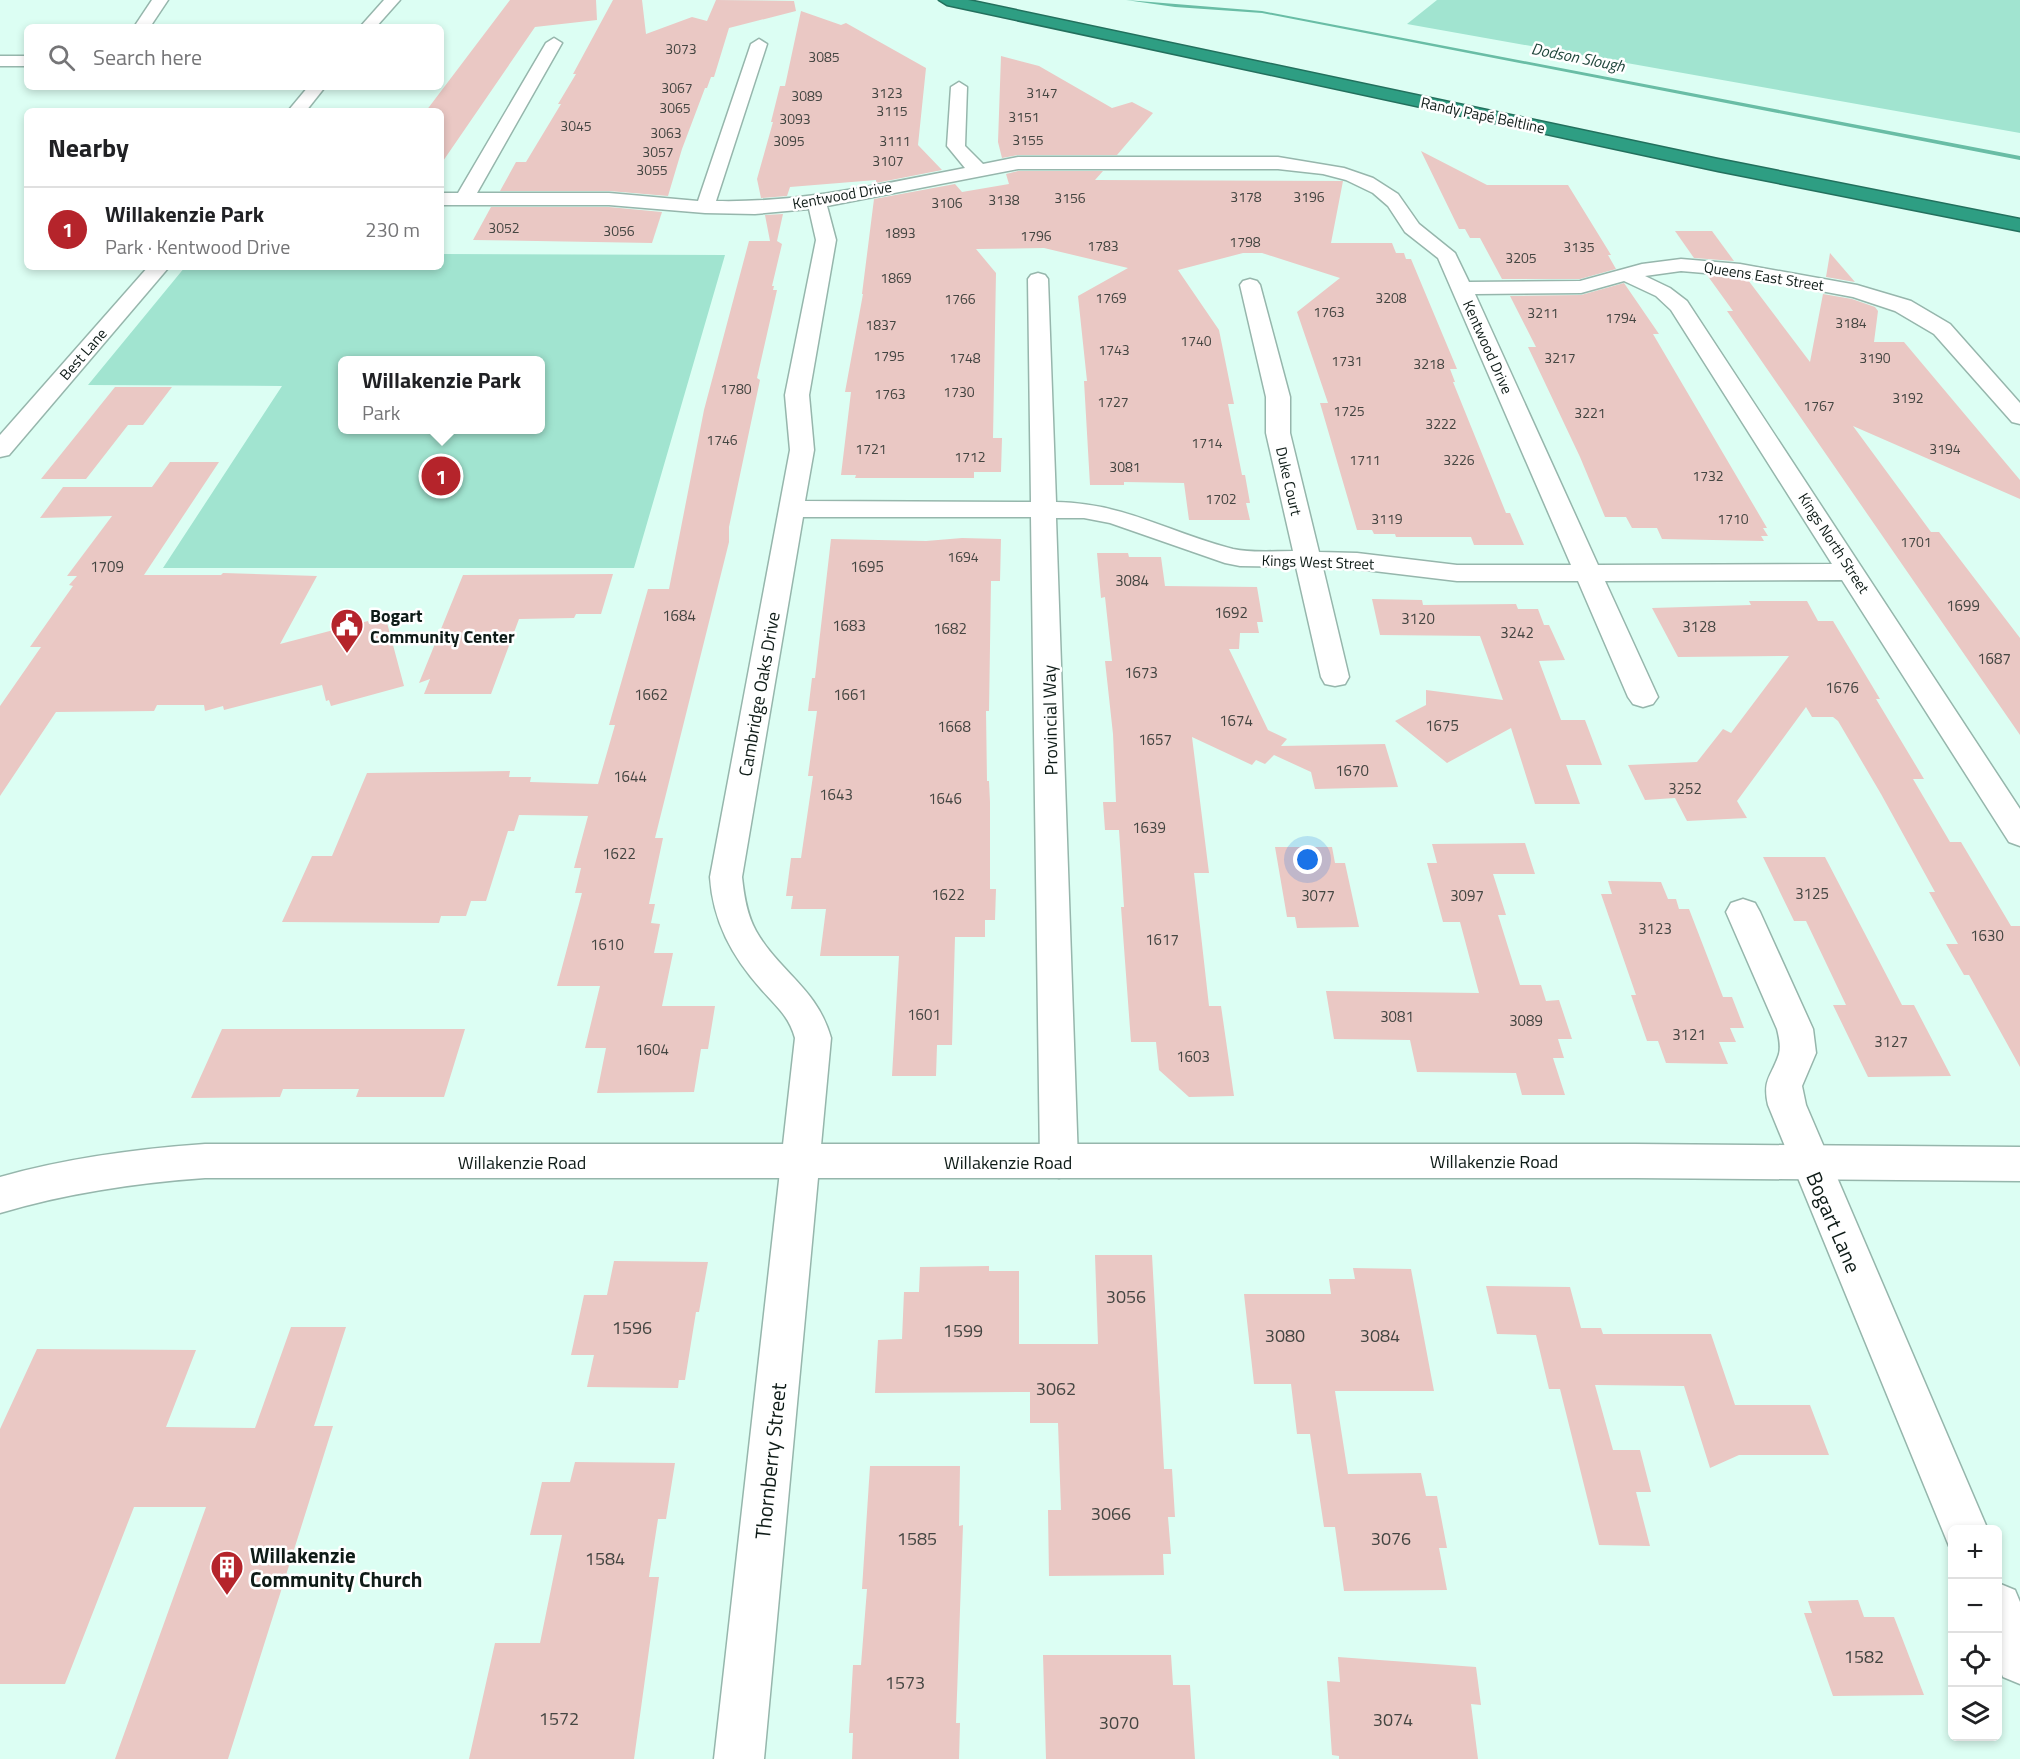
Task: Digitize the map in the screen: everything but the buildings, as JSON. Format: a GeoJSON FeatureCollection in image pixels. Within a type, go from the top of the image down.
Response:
{"type":"FeatureCollection","features":[{"type":"Feature","properties":{"kind":"highway","name":"Randy Papé Beltline"},"geometry":{"type":"LineString","coordinates":[[947,0],[1718,165],[2020,225]]}},
{"type":"Feature","properties":{"kind":"highway","name":"Randy Papé Beltline"},"geometry":{"type":"LineString","coordinates":[[1006,0],[1856,182],[2020,211]]}},
{"type":"Feature","properties":{"kind":"highway"},"geometry":{"type":"LineString","coordinates":[[1647,138],[1869,177]]}},
{"type":"Feature","properties":{"kind":"street"},"geometry":{"type":"LineString","coordinates":[[144,24],[160,0]]}},
{"type":"Feature","properties":{"kind":"street"},"geometry":{"type":"LineString","coordinates":[[371,24],[392,0]]}},
{"type":"Feature","properties":{"kind":"street"},"geometry":{"type":"LineString","coordinates":[[464,199],[555,43]]}},
{"type":"Feature","properties":{"kind":"street"},"geometry":{"type":"LineString","coordinates":[[705,207],[759,44]]}},
{"type":"Feature","properties":{"kind":"street"},"geometry":{"type":"LineString","coordinates":[[0,61],[24,61]]}},
{"type":"Feature","properties":{"kind":"street"},"geometry":{"type":"LineString","coordinates":[[958,87],[956,146],[978,170]]}},
{"type":"Feature","properties":{"kind":"street"},"geometry":{"type":"LineString","coordinates":[[300,108],[314,90]]}},
{"type":"Feature","properties":{"kind":"street"},"geometry":{"type":"LineString","coordinates":[[1193,143],[1197,163]]}},
{"type":"Feature","properties":{"kind":"street","name":"Kentwood Drive"},"geometry":{"type":"LineString","coordinates":[[444,199],[609,199],[705,207],[755,208],[817,202],[1025,163],[1295,164],[1331,171],[1369,184],[1390,197],[1410,227],[1445,253],[1643,697]]}},
{"type":"Feature","properties":{"kind":"street","name":"Cambridge Oaks Drive"},"geometry":{"type":"LineString","coordinates":[[801,1162],[813,1038],[809,1023],[802,1010],[741,939],[729,911],[726,884],[802,450],[797,395],[826,240],[817,202]]}},
{"type":"Feature","properties":{"kind":"street","name":"Queens East Street"},"geometry":{"type":"LineString","coordinates":[[1462,288],[1581,287],[1664,266],[1713,266],[1843,288],[1887,300],[1920,315],[1942,329],[2020,417]]}},
{"type":"Feature","properties":{"kind":"street","name":"Best Lane"},"geometry":{"type":"LineString","coordinates":[[2,445],[156,270]]}},
{"type":"Feature","properties":{"kind":"street","name":"Kings North Street"},"geometry":{"type":"LineString","coordinates":[[1627,275],[1663,292],[1679,306],[2020,834]]}},
{"type":"Feature","properties":{"kind":"street","name":"Provincial Way"},"geometry":{"type":"LineString","coordinates":[[1038,279],[1059,1161]]}},
{"type":"Feature","properties":{"kind":"street","name":"Duke Court"},"geometry":{"type":"LineString","coordinates":[[1250,285],[1278,397],[1278,433],[1335,677]]}},
{"type":"Feature","properties":{"kind":"street","name":"Kings West Street"},"geometry":{"type":"LineString","coordinates":[[791,509],[1084,510],[1110,515],[1240,558],[1368,562],[1445,573],[1853,573]]}},
{"type":"Feature","properties":{"kind":"street","name":"Bogart Lane"},"geometry":{"type":"LineString","coordinates":[[1743,912],[1795,1029],[1798,1051],[1796,1060],[1785,1079],[1783,1089],[1787,1105],[1809,1163],[1963,1525]]}},
{"type":"Feature","properties":{"kind":"street","name":"Willakenzie Road"},"geometry":{"type":"LineString","coordinates":[[0,1195],[93,1173],[160,1164],[205,1161],[2020,1164]]}},
{"type":"Feature","properties":{"kind":"street","name":"Thornberry Street"},"geometry":{"type":"LineString","coordinates":[[739,1759],[801,1162]]}},
{"type":"Feature","properties":{"kind":"street"},"geometry":{"type":"LineString","coordinates":[[2002,1617],[2020,1660]]}},
{"type":"Feature","properties":{"kind":"green space"},"geometry":{"type":"Polygon","coordinates":[[[1437,0],[2020,0],[2020,133],[1407,24],[1437,0]]]}},
{"type":"Feature","properties":{"kind":"green space"},"geometry":{"type":"Polygon","coordinates":[[[444,254],[725,255],[634,568],[163,568],[282,386],[88,385],[183,270],[444,270],[444,254]]]}},
{"type":"Feature","properties":{"kind":"waterway","name":"Dodson Slough"},"geometry":{"type":"LineString","coordinates":[[1128,0],[1262,12],[2020,158]]}},
{"type":"Feature","properties":{"kind":"place","name":"Willakenzie Park"},"geometry":{"type":"Point","coordinates":[441,476]}},
{"type":"Feature","properties":{"kind":"place","name":"Bogart Community Center"},"geometry":{"type":"Point","coordinates":[347,654]}},
{"type":"Feature","properties":{"kind":"place","name":"Willakenzie Community Church"},"geometry":{"type":"Point","coordinates":[227,1596]}}]}
